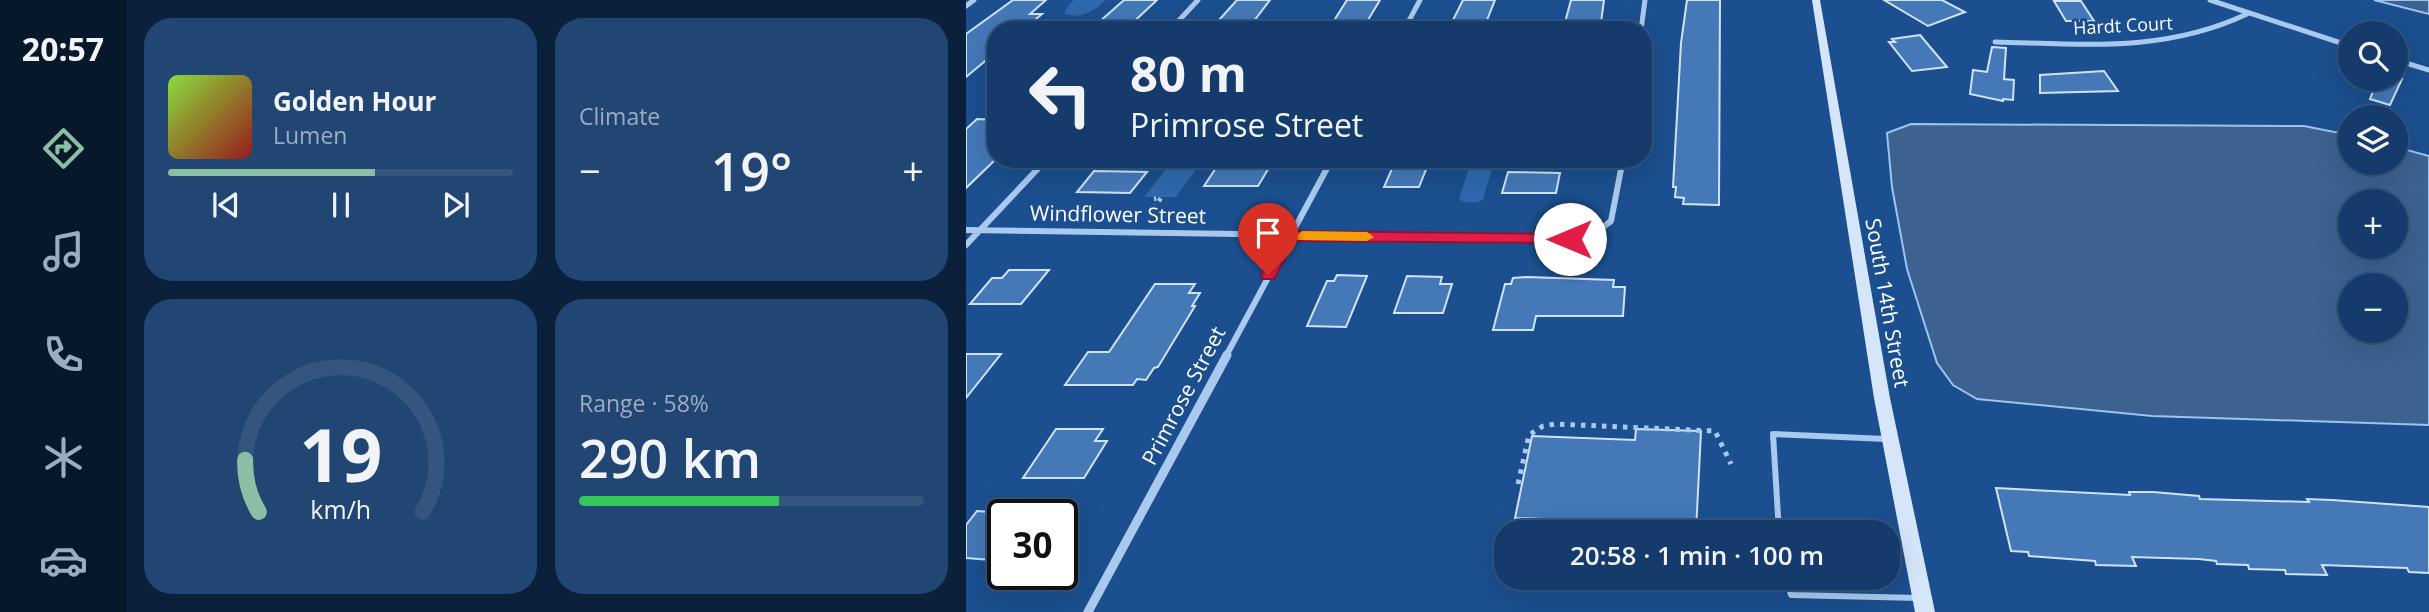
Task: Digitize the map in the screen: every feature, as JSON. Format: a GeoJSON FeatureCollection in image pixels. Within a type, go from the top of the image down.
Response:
{"type":"FeatureCollection","features":[{"type":"Feature","properties":{"kind":"main road","name":"South 14th Street"},"geometry":{"type":"LineString","coordinates":[[1816,0],[1890,439],[1923,605]]}},
{"type":"Feature","properties":{"kind":"street"},"geometry":{"type":"LineString","coordinates":[[966,6],[974,0]]}},
{"type":"Feature","properties":{"kind":"street"},"geometry":{"type":"LineString","coordinates":[[1178,21],[1198,0]]}},
{"type":"Feature","properties":{"kind":"street"},"geometry":{"type":"LineString","coordinates":[[1409,21],[1420,0]]}},
{"type":"Feature","properties":{"kind":"street"},"geometry":{"type":"LineString","coordinates":[[1642,21],[1645,0]]}},
{"type":"Feature","properties":{"kind":"street"},"geometry":{"type":"LineString","coordinates":[[2210,0],[2338,43]]}},
{"type":"Feature","properties":{"kind":"street","name":"Hardt Court"},"geometry":{"type":"LineString","coordinates":[[1995,42],[2155,41],[2212,30],[2247,14]]}},
{"type":"Feature","properties":{"kind":"street"},"geometry":{"type":"LineString","coordinates":[[2408,64],[2429,70]]}},
{"type":"Feature","properties":{"kind":"street"},"geometry":{"type":"LineString","coordinates":[[966,245],[1039,168]]}},
{"type":"Feature","properties":{"kind":"street","name":"Primrose Street"},"geometry":{"type":"LineString","coordinates":[[1088,612],[1327,168]]}},
{"type":"Feature","properties":{"kind":"street","name":"Windflower Street"},"geometry":{"type":"LineString","coordinates":[[966,230],[1570,239],[1594,234],[1603,229],[1614,216],[1622,168]]}},
{"type":"Feature","properties":{"kind":"lane"},"geometry":{"type":"LineString","coordinates":[[1778,520],[1773,434],[1890,439]]}},
{"type":"Feature","properties":{"kind":"lane"},"geometry":{"type":"LineString","coordinates":[[1790,590],[1791,595],[1923,605]]}},
{"type":"Feature","properties":{"kind":"path"},"geometry":{"type":"LineString","coordinates":[[1149,215],[1163,199],[1154,199]]}},
{"type":"Feature","properties":{"kind":"path"},"geometry":{"type":"LineString","coordinates":[[1518,484],[1529,435],[1543,426],[1555,424],[1715,431],[1731,464]]}},
{"type":"Feature","properties":{"kind":"shaded area"},"geometry":{"type":"Polygon","coordinates":[[[1074,0],[1106,0],[1086,13],[1076,16],[1064,14],[1074,0]]]}},
{"type":"Feature","properties":{"kind":"shaded area"},"geometry":{"type":"Polygon","coordinates":[[[2374,0],[2429,0],[2429,14],[2374,0]]]}},
{"type":"Feature","properties":{"kind":"shaded area"},"geometry":{"type":"Polygon","coordinates":[[[1911,124],[2304,126],[2338,133],[2338,175],[2408,175],[2408,150],[2429,156],[2429,425],[2152,416],[1977,399],[1953,385],[1937,363],[1907,269],[1892,187],[1887,133],[1911,124]]]}},
{"type":"Feature","properties":{"kind":"shaded area"},"geometry":{"type":"Polygon","coordinates":[[[1167,168],[1197,168],[1176,197],[1144,197],[1167,168]]]}},
{"type":"Feature","properties":{"kind":"shaded area"},"geometry":{"type":"Polygon","coordinates":[[[1469,168],[1492,168],[1483,200],[1467,202],[1459,199],[1469,168]]]}},
{"type":"Feature","properties":{"kind":"building"},"geometry":{"type":"Polygon","coordinates":[[[1013,0],[1046,0],[1030,14],[1042,14],[1034,21],[987,21],[987,60],[966,77],[966,34],[1013,0]]]}},
{"type":"Feature","properties":{"kind":"building"},"geometry":{"type":"Polygon","coordinates":[[[1124,0],[1157,0],[1135,21],[1100,21],[1124,0]]]}},
{"type":"Feature","properties":{"kind":"building"},"geometry":{"type":"Polygon","coordinates":[[[1237,0],[1270,0],[1254,21],[1218,21],[1237,0]]]}},
{"type":"Feature","properties":{"kind":"building"},"geometry":{"type":"Polygon","coordinates":[[[1347,0],[1380,0],[1367,21],[1334,21],[1347,0]]]}},
{"type":"Feature","properties":{"kind":"building"},"geometry":{"type":"Polygon","coordinates":[[[1463,0],[1495,0],[1487,21],[1452,21],[1463,0]]]}},
{"type":"Feature","properties":{"kind":"building"},"geometry":{"type":"Polygon","coordinates":[[[1571,0],[1604,0],[1601,21],[1565,21],[1571,0]]]}},
{"type":"Feature","properties":{"kind":"building"},"geometry":{"type":"Polygon","coordinates":[[[1687,0],[1720,0],[1719,205],[1683,204],[1684,198],[1675,197],[1676,187],[1673,187],[1681,43],[1687,0]]]}},
{"type":"Feature","properties":{"kind":"building"},"geometry":{"type":"Polygon","coordinates":[[[1884,0],[1942,0],[1965,12],[1928,26],[1884,0]]]}},
{"type":"Feature","properties":{"kind":"building"},"geometry":{"type":"Polygon","coordinates":[[[2054,1],[2081,1],[2094,21],[2066,21],[2054,1]]]}},
{"type":"Feature","properties":{"kind":"building"},"geometry":{"type":"Polygon","coordinates":[[[1920,35],[1947,67],[1912,71],[1889,42],[1895,42],[1892,39],[1920,35]]]}},
{"type":"Feature","properties":{"kind":"building"},"geometry":{"type":"Polygon","coordinates":[[[1992,47],[2006,48],[2004,79],[2014,80],[2013,100],[2003,101],[1970,94],[1973,70],[1987,72],[1992,47]]]}},
{"type":"Feature","properties":{"kind":"building"},"geometry":{"type":"Polygon","coordinates":[[[2104,71],[2118,91],[2040,93],[2040,75],[2104,71]]]}},
{"type":"Feature","properties":{"kind":"building"},"geometry":{"type":"Polygon","coordinates":[[[2373,91],[2396,91],[2390,105],[2370,99],[2373,91]]]}},
{"type":"Feature","properties":{"kind":"building"},"geometry":{"type":"Polygon","coordinates":[[[977,119],[987,120],[987,168],[966,188],[966,129],[977,119]]]}},
{"type":"Feature","properties":{"kind":"building"},"geometry":{"type":"Polygon","coordinates":[[[1216,168],[1269,168],[1258,186],[1204,186],[1216,168]]]}},
{"type":"Feature","properties":{"kind":"building"},"geometry":{"type":"Polygon","coordinates":[[[1392,168],[1427,168],[1419,187],[1384,187],[1392,168]]]}},
{"type":"Feature","properties":{"kind":"building"},"geometry":{"type":"Polygon","coordinates":[[[1094,171],[1147,172],[1130,193],[1077,192],[1094,171]]]}},
{"type":"Feature","properties":{"kind":"building"},"geometry":{"type":"Polygon","coordinates":[[[1508,172],[1560,173],[1556,193],[1502,193],[1508,172]]]}},
{"type":"Feature","properties":{"kind":"building"},"geometry":{"type":"Polygon","coordinates":[[[1009,270],[1049,270],[1021,304],[970,304],[992,278],[1002,278],[1009,270]]]}},
{"type":"Feature","properties":{"kind":"building"},"geometry":{"type":"Polygon","coordinates":[[[1337,275],[1367,276],[1346,327],[1307,326],[1327,281],[1334,281],[1337,275]]]}},
{"type":"Feature","properties":{"kind":"building"},"geometry":{"type":"Polygon","coordinates":[[[1407,276],[1442,277],[1440,284],[1452,284],[1443,313],[1394,313],[1407,276]]]}},
{"type":"Feature","properties":{"kind":"building"},"geometry":{"type":"Polygon","coordinates":[[[1513,278],[1614,280],[1613,287],[1625,287],[1623,316],[1536,316],[1533,330],[1493,330],[1505,284],[1511,284],[1513,278]]]}},
{"type":"Feature","properties":{"kind":"building"},"geometry":{"type":"Polygon","coordinates":[[[1155,284],[1195,284],[1189,293],[1200,293],[1158,367],[1154,368],[1146,380],[1137,379],[1133,385],[1065,385],[1088,352],[1109,352],[1155,284]]]}},
{"type":"Feature","properties":{"kind":"building"},"geometry":{"type":"Polygon","coordinates":[[[966,354],[1001,354],[966,398],[966,354]]]}},
{"type":"Feature","properties":{"kind":"building"},"geometry":{"type":"Polygon","coordinates":[[[1056,429],[1103,429],[1095,441],[1107,441],[1084,478],[1023,478],[1056,429]]]}},
{"type":"Feature","properties":{"kind":"building"},"geometry":{"type":"Polygon","coordinates":[[[1636,429],[1701,431],[1697,520],[1515,518],[1532,436],[1635,440],[1636,429]]]}},
{"type":"Feature","properties":{"kind":"building"},"geometry":{"type":"Polygon","coordinates":[[[1996,488],[2130,495],[2129,492],[2153,492],[2199,496],[2200,499],[2309,502],[2307,499],[2429,507],[2429,573],[2409,572],[2407,568],[2322,565],[2327,575],[2286,574],[2285,570],[2249,569],[2248,565],[2217,564],[2216,561],[2199,559],[2132,557],[2136,566],[2096,565],[2095,561],[2029,556],[2028,552],[2011,551],[1996,488]]]}},
{"type":"Feature","properties":{"kind":"building"},"geometry":{"type":"Polygon","coordinates":[[[977,511],[987,512],[987,560],[966,558],[966,525],[977,511]]]}},
{"type":"Feature","properties":{"kind":"slow traffic"},"geometry":{"type":"LineString","coordinates":[[1302,236],[1367,237]]}},
{"type":"Feature","properties":{"kind":"route"},"geometry":{"type":"LineString","coordinates":[[1268,275],[1289,236],[1570,239]]}}]}
